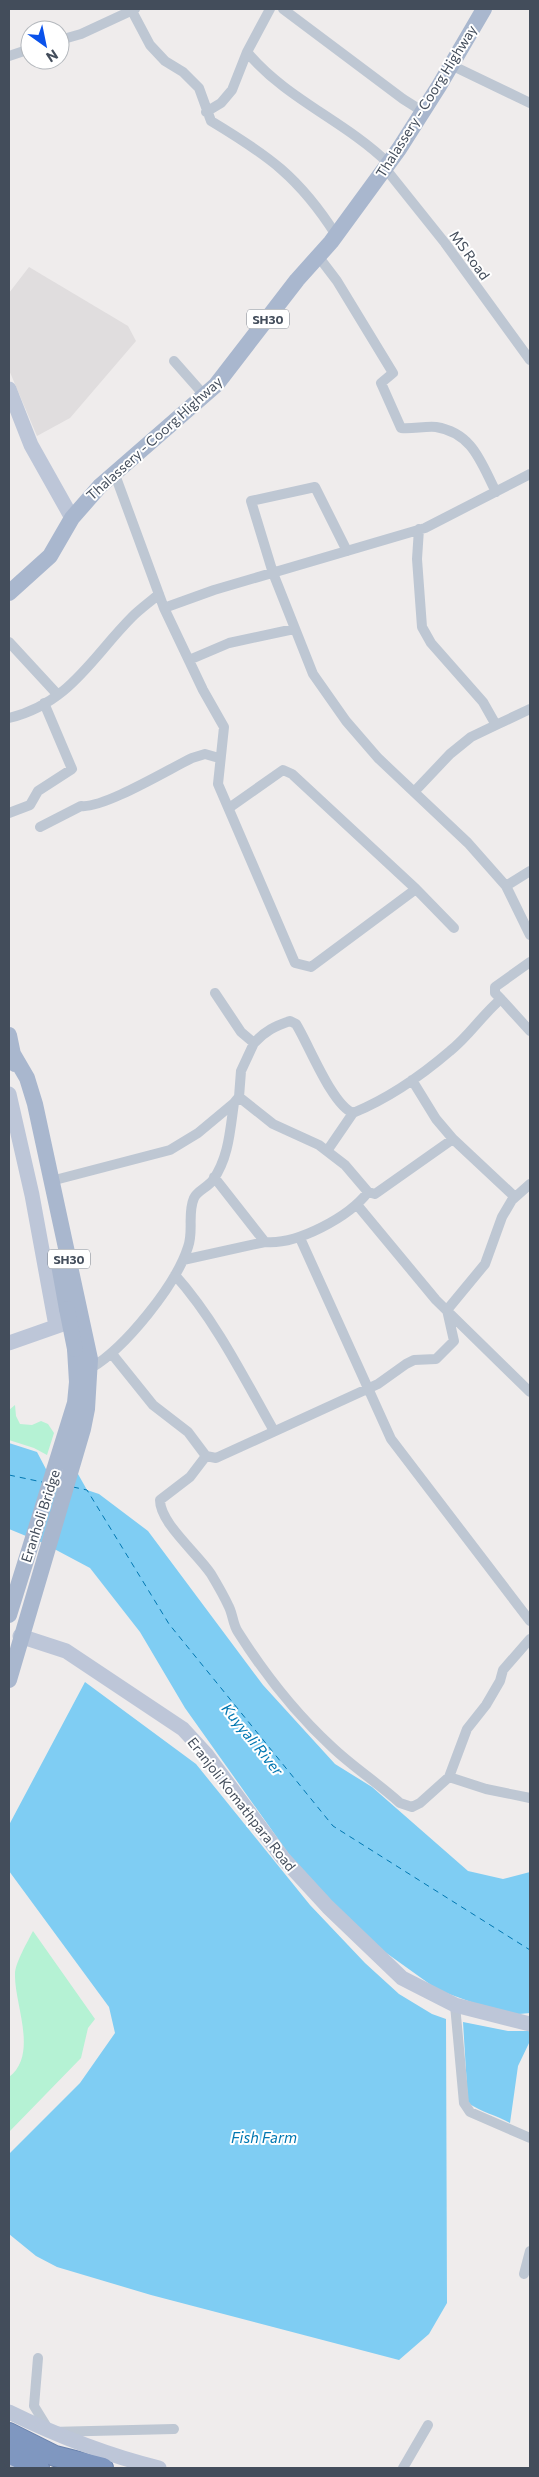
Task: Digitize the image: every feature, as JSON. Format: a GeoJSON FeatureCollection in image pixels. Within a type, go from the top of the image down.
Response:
{"type":"FeatureCollection","features":[{"type":"Feature","properties":{"kind":"highway"},"geometry":{"type":"LineString","coordinates":[[9,2433],[55,2456],[103,2468]]}},
{"type":"Feature","properties":{"kind":"highway"},"geometry":{"type":"LineString","coordinates":[[9,2453],[39,2468]]}},
{"type":"Feature","properties":{"kind":"main road","name":"Thalassery - Coorg Highway"},"geometry":{"type":"LineString","coordinates":[[9,592],[50,556],[72,518],[88,498],[114,472],[216,385],[336,235],[386,165],[451,65],[484,9]]}},
{"type":"Feature","properties":{"kind":"main road"},"geometry":{"type":"LineString","coordinates":[[9,389],[31,445],[72,518]]}},
{"type":"Feature","properties":{"kind":"main road","name":"SH30"},"geometry":{"type":"LineString","coordinates":[[9,1035],[13,1054],[28,1078],[83,1319],[91,1368],[87,1409],[47,1551],[14,1635],[9,1680]]}},
{"type":"Feature","properties":{"kind":"main road","name":"Eranholi Bridge"},"geometry":{"type":"LineString","coordinates":[[9,1615],[63,1444],[75,1403],[78,1382],[75,1349],[46,1197],[13,1054]]}},
{"type":"Feature","properties":{"kind":"main road"},"geometry":{"type":"LineString","coordinates":[[9,1094],[32,1195],[56,1326]]}},
{"type":"Feature","properties":{"kind":"main road"},"geometry":{"type":"LineString","coordinates":[[9,1343],[56,1326],[83,1319]]}},
{"type":"Feature","properties":{"kind":"main road","name":"Eranjoli Komathpara Road"},"geometry":{"type":"LineString","coordinates":[[14,1635],[66,1651],[183,1729],[206,1754],[270,1843],[328,1907],[402,1978],[455,2005],[530,2024]]}},
{"type":"Feature","properties":{"kind":"main road"},"geometry":{"type":"LineString","coordinates":[[9,2412],[50,2432],[116,2458],[159,2468]]}},
{"type":"Feature","properties":{"kind":"street"},"geometry":{"type":"LineString","coordinates":[[206,112],[221,102],[232,90],[247,52],[270,9]]}},
{"type":"Feature","properties":{"kind":"street"},"geometry":{"type":"LineString","coordinates":[[283,9],[403,99],[422,111]]}},
{"type":"Feature","properties":{"kind":"street"},"geometry":{"type":"LineString","coordinates":[[70,37],[134,10],[150,45],[199,88],[210,121],[258,149],[286,171],[321,211],[336,235]]}},
{"type":"Feature","properties":{"kind":"street","name":"MS Road"},"geometry":{"type":"LineString","coordinates":[[247,52],[279,84],[350,131],[386,165],[530,360]]}},
{"type":"Feature","properties":{"kind":"street"},"geometry":{"type":"LineString","coordinates":[[451,65],[530,103]]}},
{"type":"Feature","properties":{"kind":"street"},"geometry":{"type":"LineString","coordinates":[[318,256],[337,281],[394,373],[381,383],[401,428],[434,427],[450,431],[470,442],[496,492]]}},
{"type":"Feature","properties":{"kind":"street"},"geometry":{"type":"LineString","coordinates":[[174,360],[204,395]]}},
{"type":"Feature","properties":{"kind":"street"},"geometry":{"type":"LineString","coordinates":[[114,472],[164,608],[224,727],[219,758],[218,784],[295,963],[310,967],[416,889]]}},
{"type":"Feature","properties":{"kind":"street"},"geometry":{"type":"LineString","coordinates":[[164,608],[419,530],[530,474]]}},
{"type":"Feature","properties":{"kind":"street"},"geometry":{"type":"LineString","coordinates":[[347,551],[315,487],[251,502],[294,629],[313,674],[346,721],[378,758],[468,843],[506,886],[530,935]]}},
{"type":"Feature","properties":{"kind":"street"},"geometry":{"type":"LineString","coordinates":[[419,530],[417,559],[422,627],[431,643],[483,702],[496,725]]}},
{"type":"Feature","properties":{"kind":"street"},"geometry":{"type":"LineString","coordinates":[[9,718],[23,714],[44,703],[84,673],[132,616],[158,594]]}},
{"type":"Feature","properties":{"kind":"street"},"geometry":{"type":"LineString","coordinates":[[189,660],[229,643],[294,629]]}},
{"type":"Feature","properties":{"kind":"street"},"geometry":{"type":"LineString","coordinates":[[9,642],[57,694]]}},
{"type":"Feature","properties":{"kind":"street"},"geometry":{"type":"LineString","coordinates":[[9,814],[30,806],[38,790],[72,769],[44,703]]}},
{"type":"Feature","properties":{"kind":"street"},"geometry":{"type":"LineString","coordinates":[[414,792],[450,754],[470,737],[530,709]]}},
{"type":"Feature","properties":{"kind":"street"},"geometry":{"type":"LineString","coordinates":[[40,827],[81,806],[88,807],[107,800],[192,758],[205,754],[219,758]]}},
{"type":"Feature","properties":{"kind":"street"},"geometry":{"type":"LineString","coordinates":[[229,808],[283,770],[292,774],[416,889],[454,928]]}},
{"type":"Feature","properties":{"kind":"street"},"geometry":{"type":"LineString","coordinates":[[506,886],[530,871]]}},
{"type":"Feature","properties":{"kind":"street"},"geometry":{"type":"LineString","coordinates":[[530,962],[495,987],[495,993],[530,1031]]}},
{"type":"Feature","properties":{"kind":"street"},"geometry":{"type":"LineString","coordinates":[[215,993],[241,1032],[254,1043]]}},
{"type":"Feature","properties":{"kind":"street"},"geometry":{"type":"LineString","coordinates":[[327,1151],[353,1114],[412,1080],[451,1051],[484,1014],[501,999]]}},
{"type":"Feature","properties":{"kind":"street"},"geometry":{"type":"LineString","coordinates":[[91,1368],[112,1354],[167,1288],[183,1260],[192,1231],[190,1211],[194,1197],[214,1176],[225,1159],[241,1071],[254,1043],[264,1032],[290,1021],[296,1024],[337,1100],[353,1114]]}},
{"type":"Feature","properties":{"kind":"street"},"geometry":{"type":"LineString","coordinates":[[412,1080],[436,1119],[453,1139],[515,1196]]}},
{"type":"Feature","properties":{"kind":"street"},"geometry":{"type":"LineString","coordinates":[[236,1100],[273,1124],[319,1145],[345,1166],[368,1192],[375,1194],[453,1139]]}},
{"type":"Feature","properties":{"kind":"street"},"geometry":{"type":"LineString","coordinates":[[52,1181],[170,1150],[198,1133],[236,1100]]}},
{"type":"Feature","properties":{"kind":"street"},"geometry":{"type":"LineString","coordinates":[[214,1176],[265,1242]]}},
{"type":"Feature","properties":{"kind":"street"},"geometry":{"type":"LineString","coordinates":[[447,1310],[467,1284],[486,1264],[502,1217],[515,1196],[530,1184]]}},
{"type":"Feature","properties":{"kind":"street"},"geometry":{"type":"LineString","coordinates":[[183,1260],[265,1242],[274,1243],[300,1238],[358,1206],[368,1192]]}},
{"type":"Feature","properties":{"kind":"street"},"geometry":{"type":"LineString","coordinates":[[358,1206],[447,1310],[530,1392]]}},
{"type":"Feature","properties":{"kind":"street"},"geometry":{"type":"LineString","coordinates":[[300,1238],[391,1439],[530,1621]]}},
{"type":"Feature","properties":{"kind":"street"},"geometry":{"type":"LineString","coordinates":[[175,1275],[192,1294],[214,1328],[274,1431]]}},
{"type":"Feature","properties":{"kind":"street"},"geometry":{"type":"LineString","coordinates":[[112,1354],[153,1405],[188,1432],[206,1456],[216,1458],[369,1389],[414,1360],[436,1359],[454,1341],[447,1310]]}},
{"type":"Feature","properties":{"kind":"street"},"geometry":{"type":"LineString","coordinates":[[206,1456],[190,1478],[160,1500],[160,1509],[166,1521],[187,1543],[211,1574],[230,1608],[236,1630],[262,1668],[298,1712],[332,1748],[400,1803],[412,1807],[420,1803],[449,1777],[468,1729],[486,1705],[500,1681],[503,1670],[530,1639]]}},
{"type":"Feature","properties":{"kind":"street"},"geometry":{"type":"LineString","coordinates":[[449,1777],[486,1789],[530,1798]]}},
{"type":"Feature","properties":{"kind":"street"},"geometry":{"type":"LineString","coordinates":[[455,2005],[464,2103],[470,2112],[530,2138]]}},
{"type":"Feature","properties":{"kind":"street"},"geometry":{"type":"LineString","coordinates":[[524,2274],[530,2251]]}},
{"type":"Feature","properties":{"kind":"street"},"geometry":{"type":"LineString","coordinates":[[38,2358],[34,2406],[50,2432],[174,2429]]}},
{"type":"Feature","properties":{"kind":"street"},"geometry":{"type":"LineString","coordinates":[[403,2468],[428,2424]]}},
{"type":"Feature","properties":{"kind":"shaded area"},"geometry":{"type":"Polygon","coordinates":[[[29,267],[128,326],[136,341],[70,418],[37,436],[9,370],[9,293],[29,267]]]}},
{"type":"Feature","properties":{"kind":"green space"},"geometry":{"type":"Polygon","coordinates":[[[15,1405],[16,1416],[20,1424],[32,1425],[41,1421],[48,1424],[54,1433],[47,1455],[34,1448],[9,1440],[9,1410],[15,1405]]]}},
{"type":"Feature","properties":{"kind":"green space"},"geometry":{"type":"Polygon","coordinates":[[[33,1931],[95,2019],[88,2028],[81,2058],[9,2132],[9,2077],[18,2067],[24,2042],[15,1974],[19,1958],[33,1931]]]}},
{"type":"Feature","properties":{"kind":"water","name":"Kuyyali River"},"geometry":{"type":"Polygon","coordinates":[[[9,1443],[37,1452],[47,1471],[78,1474],[87,1490],[99,1494],[148,1531],[263,1685],[335,1764],[372,1787],[468,1871],[503,1879],[530,1872],[530,2013],[507,2015],[438,1990],[371,1942],[298,1867],[185,1708],[140,1632],[90,1568],[43,1543],[9,1529],[9,1443]]]}},
{"type":"Feature","properties":{"kind":"water","name":"Fish Farm"},"geometry":{"type":"Polygon","coordinates":[[[85,1682],[196,1764],[310,1905],[365,1963],[399,1994],[432,2014],[446,2019],[447,2303],[429,2334],[399,2360],[151,2295],[57,2267],[36,2256],[9,2234],[9,2154],[80,2083],[115,2033],[109,2007],[9,1871],[9,1825],[85,1682]]]}},
{"type":"Feature","properties":{"kind":"water"},"geometry":{"type":"Polygon","coordinates":[[[463,2022],[508,2031],[530,2031],[530,2041],[518,2066],[510,2123],[468,2103],[463,2022]]]}},
{"type":"Feature","properties":{"kind":"ferry route"},"geometry":{"type":"LineString","coordinates":[[9,1475],[42,1482]]}},
{"type":"Feature","properties":{"kind":"ferry route"},"geometry":{"type":"LineString","coordinates":[[73,1487],[87,1490],[169,1624],[333,1826],[530,1950]]}}]}
